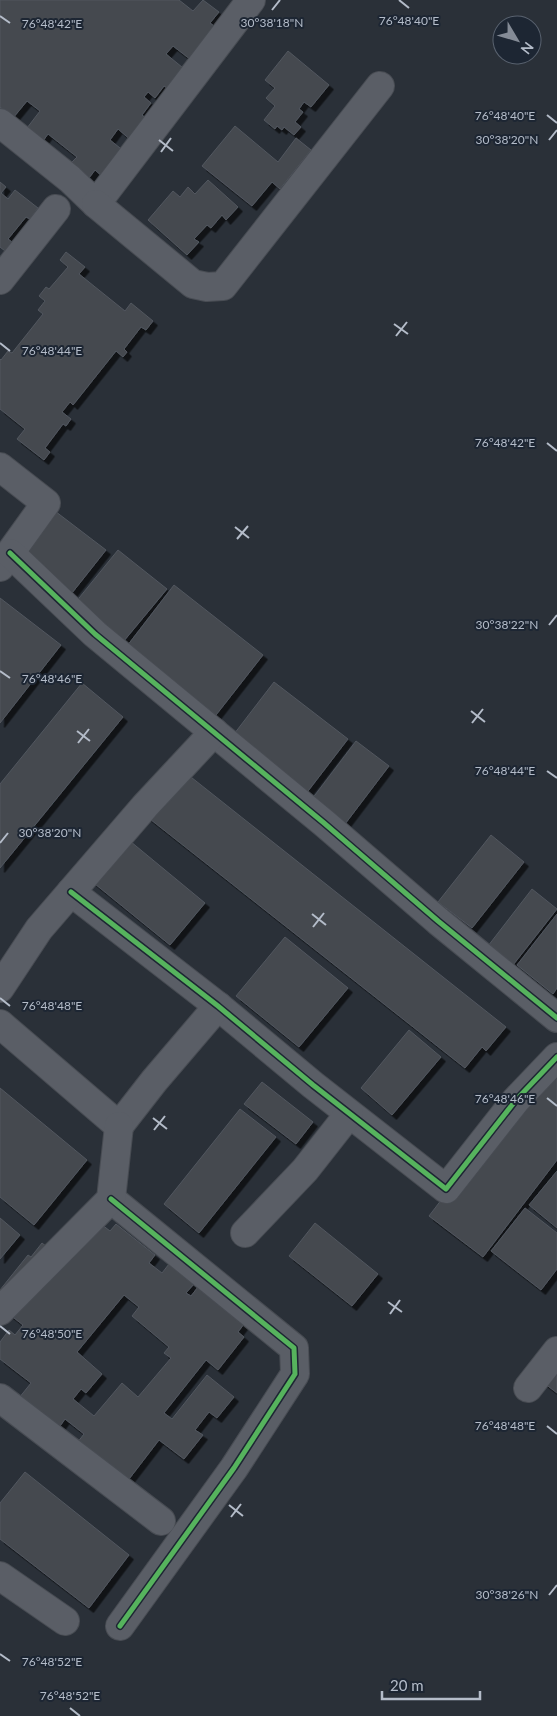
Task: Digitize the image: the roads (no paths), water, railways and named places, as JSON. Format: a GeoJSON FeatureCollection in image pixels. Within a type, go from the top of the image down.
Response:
{"type":"FeatureCollection","features":[{"type":"Feature","properties":{"kind":"street"},"geometry":{"type":"LineString","coordinates":[[96,204],[251,0]]}},
{"type":"Feature","properties":{"kind":"street"},"geometry":{"type":"LineString","coordinates":[[0,123],[70,179],[96,204],[193,284],[207,287],[223,286],[380,86]]}},
{"type":"Feature","properties":{"kind":"street"},"geometry":{"type":"LineString","coordinates":[[0,280],[56,209]]}},
{"type":"Feature","properties":{"kind":"street"},"geometry":{"type":"LineString","coordinates":[[0,467],[46,502],[5,560],[324,823],[438,922],[557,1018]]}},
{"type":"Feature","properties":{"kind":"street"},"geometry":{"type":"LineString","coordinates":[[0,988],[39,929],[145,806],[214,732]]}},
{"type":"Feature","properties":{"kind":"street"},"geometry":{"type":"LineString","coordinates":[[71,892],[218,1006],[349,1114],[446,1189],[516,1100],[557,1057]]}},
{"type":"Feature","properties":{"kind":"street"},"geometry":{"type":"LineString","coordinates":[[0,1311],[111,1199],[119,1126],[154,1081],[218,1006]]}},
{"type":"Feature","properties":{"kind":"street"},"geometry":{"type":"LineString","coordinates":[[0,1024],[119,1126]]}},
{"type":"Feature","properties":{"kind":"street"},"geometry":{"type":"LineString","coordinates":[[245,1233],[305,1170],[349,1114]]}},
{"type":"Feature","properties":{"kind":"street"},"geometry":{"type":"LineString","coordinates":[[111,1199],[294,1348],[295,1374],[234,1468],[120,1626]]}},
{"type":"Feature","properties":{"kind":"street"},"geometry":{"type":"LineString","coordinates":[[528,1388],[557,1351]]}},
{"type":"Feature","properties":{"kind":"street"},"geometry":{"type":"LineString","coordinates":[[0,1398],[161,1521]]}},
{"type":"Feature","properties":{"kind":"street"},"geometry":{"type":"LineString","coordinates":[[0,1576],[65,1621]]}}]}
